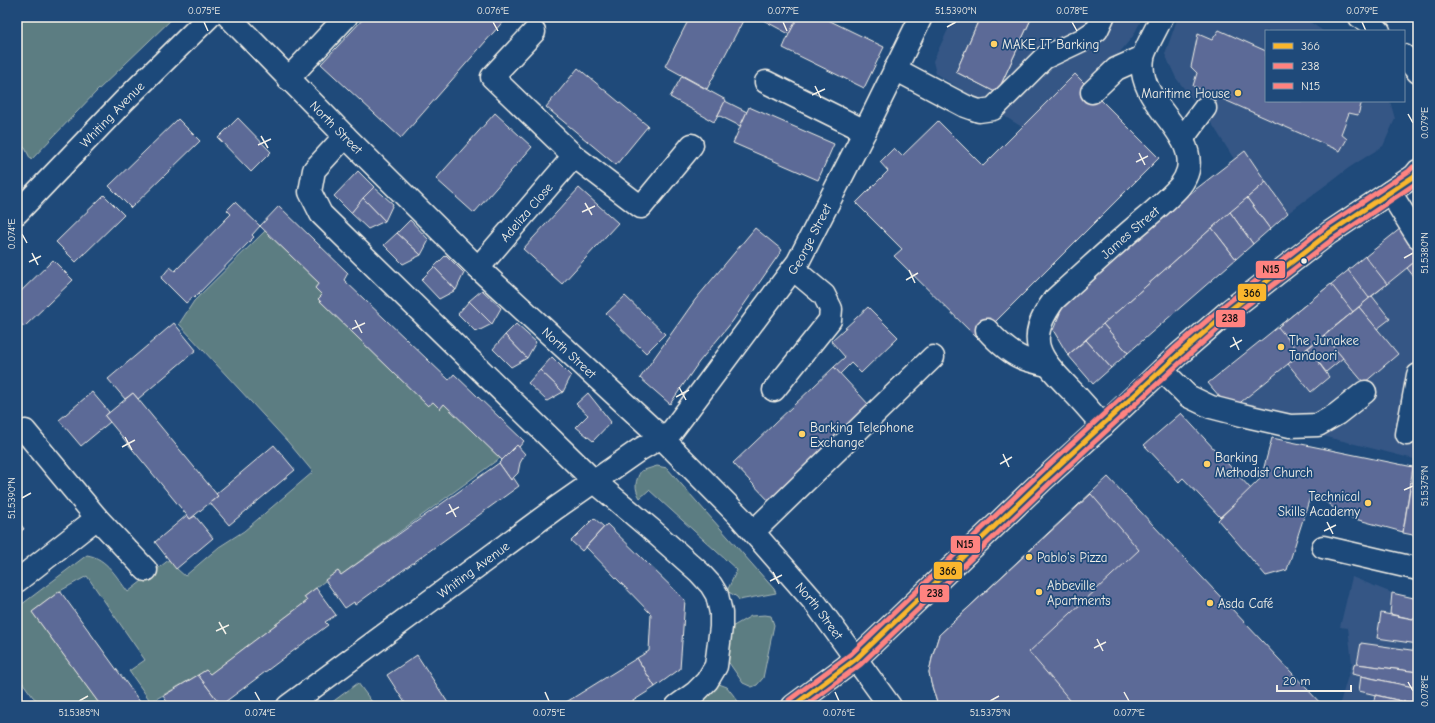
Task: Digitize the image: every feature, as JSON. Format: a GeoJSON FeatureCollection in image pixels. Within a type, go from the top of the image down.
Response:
{"type":"FeatureCollection","features":[{"type":"Feature","properties":{"kind":"street","name":"Whiting Avenue"},"geometry":{"type":"LineString","coordinates":[[17,213],[124,101],[209,17]]}},
{"type":"Feature","properties":{"kind":"street","name":"North Street"},"geometry":{"type":"LineString","coordinates":[[229,17],[344,136],[478,268],[661,437],[753,532],[816,604],[890,706]]}},
{"type":"Feature","properties":{"kind":"street"},"geometry":{"type":"LineString","coordinates":[[288,79],[346,17]]}},
{"type":"Feature","properties":{"kind":"street","name":"George Street"},"geometry":{"type":"LineString","coordinates":[[661,437],[672,431],[798,262],[921,17]]}},
{"type":"Feature","properties":{"kind":"street"},"geometry":{"type":"LineString","coordinates":[[895,69],[965,106],[979,111],[993,109],[1044,58],[1082,40],[1097,30],[1103,17]]}},
{"type":"Feature","properties":{"kind":"street","name":"James Street"},"geometry":{"type":"LineString","coordinates":[[1103,426],[1047,365],[1038,349],[1038,332],[1044,314],[1054,300],[1181,184],[1188,170],[1188,158],[1182,139],[1154,101],[1147,88],[1143,73],[1143,57],[1162,17]]}},
{"type":"Feature","properties":{"kind":"street"},"geometry":{"type":"LineString","coordinates":[[1360,17],[1378,30]]}},
{"type":"Feature","properties":{"kind":"street"},"geometry":{"type":"LineString","coordinates":[[534,32],[492,77],[574,156],[640,207],[692,145]]}},
{"type":"Feature","properties":{"kind":"street"},"geometry":{"type":"LineString","coordinates":[[1092,92],[1116,69],[1143,57]]}},
{"type":"Feature","properties":{"kind":"street"},"geometry":{"type":"LineString","coordinates":[[1405,57],[1418,72]]}},
{"type":"Feature","properties":{"kind":"street"},"geometry":{"type":"LineString","coordinates":[[766,82],[865,131]]}},
{"type":"Feature","properties":{"kind":"street"},"geometry":{"type":"LineString","coordinates":[[1182,139],[1206,108]]}},
{"type":"Feature","properties":{"kind":"street"},"geometry":{"type":"LineString","coordinates":[[344,136],[314,170],[310,192],[322,214],[594,481],[699,572],[711,585],[717,596],[722,627],[716,666],[707,681],[695,694],[677,706]]}},
{"type":"Feature","properties":{"kind":"street","name":"Adeliza Close"},"geometry":{"type":"LineString","coordinates":[[478,268],[574,156]]}},
{"type":"Feature","properties":{"kind":"street"},"geometry":{"type":"LineString","coordinates":[[793,706],[856,659],[1038,484],[1103,426],[1162,370],[1230,310],[1329,233],[1414,176],[1418,171]]}},
{"type":"Feature","properties":{"kind":"street"},"geometry":{"type":"LineString","coordinates":[[1390,192],[1418,238]]}},
{"type":"Feature","properties":{"kind":"street"},"geometry":{"type":"LineString","coordinates":[[774,390],[830,320],[831,309],[824,295],[793,269]]}},
{"type":"Feature","properties":{"kind":"street"},"geometry":{"type":"LineString","coordinates":[[987,330],[1001,345],[1016,355],[1047,365]]}},
{"type":"Feature","properties":{"kind":"street"},"geometry":{"type":"LineString","coordinates":[[753,532],[933,357]]}},
{"type":"Feature","properties":{"kind":"street"},"geometry":{"type":"LineString","coordinates":[[1162,370],[1188,396],[1211,407],[1290,426],[1318,425],[1337,414],[1365,392]]}},
{"type":"Feature","properties":{"kind":"street"},"geometry":{"type":"LineString","coordinates":[[1407,434],[1418,375]]}},
{"type":"Feature","properties":{"kind":"street"},"geometry":{"type":"LineString","coordinates":[[25,431],[97,518],[146,570]]}},
{"type":"Feature","properties":{"kind":"street","name":"Whiting Avenue"},"geometry":{"type":"LineString","coordinates":[[288,706],[594,481],[638,450],[661,437]]}},
{"type":"Feature","properties":{"kind":"street"},"geometry":{"type":"LineString","coordinates":[[17,581],[97,518]]}},
{"type":"Feature","properties":{"kind":"street"},"geometry":{"type":"LineString","coordinates":[[1324,547],[1418,569]]}},
{"type":"Feature","properties":{"kind":"shaded area"},"geometry":{"type":"Polygon","coordinates":[[[954,17],[1143,17],[1133,36],[1090,89],[1075,74],[1022,127],[936,74],[933,61],[954,17]]]}},
{"type":"Feature","properties":{"kind":"shaded area"},"geometry":{"type":"Polygon","coordinates":[[[1178,17],[1298,17],[1310,22],[1322,30],[1265,30],[1265,102],[1390,102],[1395,119],[1383,146],[1350,167],[1288,213],[1093,384],[1068,355],[1053,330],[1063,306],[1187,196],[1234,159],[1214,127],[1176,78],[1165,54],[1178,17]]]}},
{"type":"Feature","properties":{"kind":"shaded area"},"geometry":{"type":"Polygon","coordinates":[[[1418,217],[1418,536],[1403,533],[1414,459],[1233,413],[1226,369],[1383,242],[1418,217]]]}},
{"type":"Feature","properties":{"kind":"shaded area"},"geometry":{"type":"Polygon","coordinates":[[[1352,577],[1392,593],[1418,599],[1418,706],[1339,706],[1352,663],[1348,628],[1340,627],[1352,577]]]}},
{"type":"Feature","properties":{"kind":"green space"},"geometry":{"type":"Polygon","coordinates":[[[17,17],[174,17],[97,91],[31,160],[25,148],[17,142],[17,17]]]}},
{"type":"Feature","properties":{"kind":"green space"},"geometry":{"type":"Polygon","coordinates":[[[265,231],[319,283],[315,288],[322,295],[318,299],[428,406],[433,402],[440,408],[444,404],[500,458],[341,575],[338,571],[304,597],[307,601],[210,674],[206,670],[151,702],[129,671],[145,660],[87,576],[60,591],[32,612],[101,706],[44,706],[33,697],[17,675],[17,608],[87,555],[106,564],[128,592],[170,559],[177,569],[185,576],[219,547],[244,531],[313,472],[288,442],[179,324],[194,301],[265,231]]]}},
{"type":"Feature","properties":{"kind":"green space"},"geometry":{"type":"Polygon","coordinates":[[[657,466],[667,468],[776,593],[739,600],[727,591],[737,570],[649,490],[640,498],[636,488],[636,481],[641,471],[657,466]]]}},
{"type":"Feature","properties":{"kind":"green space"},"geometry":{"type":"Polygon","coordinates":[[[751,616],[771,616],[774,625],[763,678],[757,685],[752,687],[743,683],[725,657],[730,628],[751,616]]]}},
{"type":"Feature","properties":{"kind":"green space"},"geometry":{"type":"Polygon","coordinates":[[[358,683],[375,706],[327,706],[358,683]]]}},
{"type":"Feature","properties":{"kind":"green space"},"geometry":{"type":"Polygon","coordinates":[[[719,684],[727,687],[741,705],[691,706],[712,688],[719,684]]]}},
{"type":"Feature","properties":{"kind":"building"},"geometry":{"type":"Polygon","coordinates":[[[365,17],[507,17],[401,138],[321,64],[365,17]]]}},
{"type":"Feature","properties":{"kind":"building"},"geometry":{"type":"Polygon","coordinates":[[[690,17],[745,17],[707,89],[665,66],[690,17]]]}},
{"type":"Feature","properties":{"kind":"building"},"geometry":{"type":"Polygon","coordinates":[[[765,17],[798,18],[789,34],[763,20],[765,17]]]}},
{"type":"Feature","properties":{"kind":"building"},"geometry":{"type":"Polygon","coordinates":[[[798,17],[822,17],[884,47],[864,88],[783,48],[798,17]]]}},
{"type":"Feature","properties":{"kind":"building","name":"MAKE IT Barking"},"geometry":{"type":"Polygon","coordinates":[[[980,17],[1032,17],[997,93],[956,72],[980,17]]]}},
{"type":"Feature","properties":{"kind":"building","name":"MAKE IT Barking"},"geometry":{"type":"Polygon","coordinates":[[[980,17],[1032,17],[997,93],[956,72],[980,17]]]}},
{"type":"Feature","properties":{"kind":"building","name":"Maritime House"},"geometry":{"type":"Polygon","coordinates":[[[1219,30],[1265,51],[1265,102],[1362,102],[1358,115],[1349,113],[1341,134],[1347,139],[1340,151],[1193,86],[1197,73],[1191,67],[1198,34],[1212,40],[1219,30]]]}},
{"type":"Feature","properties":{"kind":"building"},"geometry":{"type":"Polygon","coordinates":[[[578,68],[648,126],[616,165],[546,107],[578,68]]]}},
{"type":"Feature","properties":{"kind":"building"},"geometry":{"type":"Polygon","coordinates":[[[1075,74],[1159,158],[978,339],[894,256],[902,249],[856,203],[888,171],[880,162],[894,148],[902,156],[938,121],[983,166],[1075,74]]]}},
{"type":"Feature","properties":{"kind":"building"},"geometry":{"type":"Polygon","coordinates":[[[682,76],[726,100],[714,122],[670,97],[682,76]]]}},
{"type":"Feature","properties":{"kind":"building"},"geometry":{"type":"Polygon","coordinates":[[[725,101],[747,112],[740,126],[718,115],[725,101]]]}},
{"type":"Feature","properties":{"kind":"building"},"geometry":{"type":"Polygon","coordinates":[[[749,107],[834,144],[818,180],[733,143],[749,107]]]}},
{"type":"Feature","properties":{"kind":"building"},"geometry":{"type":"Polygon","coordinates":[[[495,113],[532,147],[474,213],[436,179],[495,113]]]}},
{"type":"Feature","properties":{"kind":"building"},"geometry":{"type":"Polygon","coordinates":[[[238,118],[271,152],[251,172],[218,138],[238,118]]]}},
{"type":"Feature","properties":{"kind":"building"},"geometry":{"type":"Polygon","coordinates":[[[178,119],[200,141],[131,208],[109,186],[178,119]]]}},
{"type":"Feature","properties":{"kind":"building"},"geometry":{"type":"Polygon","coordinates":[[[1245,151],[1266,182],[1068,355],[1053,330],[1063,306],[1187,196],[1245,151]]]}},
{"type":"Feature","properties":{"kind":"building"},"geometry":{"type":"Polygon","coordinates":[[[358,171],[374,187],[351,213],[334,196],[358,171]]]}},
{"type":"Feature","properties":{"kind":"building"},"geometry":{"type":"Polygon","coordinates":[[[1266,182],[1288,213],[1270,229],[1247,198],[1266,182]]]}},
{"type":"Feature","properties":{"kind":"building"},"geometry":{"type":"Polygon","coordinates":[[[374,187],[393,204],[385,221],[363,198],[374,187]]]}},
{"type":"Feature","properties":{"kind":"building"},"geometry":{"type":"Polygon","coordinates":[[[579,188],[618,223],[562,284],[523,249],[579,188]]]}},
{"type":"Feature","properties":{"kind":"building"},"geometry":{"type":"Polygon","coordinates":[[[104,195],[124,215],[76,262],[56,242],[104,195]]]}},
{"type":"Feature","properties":{"kind":"building"},"geometry":{"type":"Polygon","coordinates":[[[363,198],[385,221],[368,229],[351,213],[363,198]]]}},
{"type":"Feature","properties":{"kind":"building"},"geometry":{"type":"Polygon","coordinates":[[[1247,198],[1270,229],[1253,244],[1230,212],[1247,198]]]}},
{"type":"Feature","properties":{"kind":"building"},"geometry":{"type":"Polygon","coordinates":[[[235,202],[260,226],[252,235],[254,237],[194,298],[193,297],[186,303],[161,278],[170,267],[175,271],[231,214],[227,210],[235,202]]]}},
{"type":"Feature","properties":{"kind":"building"},"geometry":{"type":"Polygon","coordinates":[[[279,206],[348,273],[344,280],[449,380],[454,374],[524,441],[519,447],[517,445],[502,460],[444,404],[440,409],[433,402],[428,406],[318,299],[322,295],[315,288],[319,283],[260,226],[279,206]]]}},
{"type":"Feature","properties":{"kind":"building"},"geometry":{"type":"Polygon","coordinates":[[[1230,212],[1253,244],[1236,259],[1212,228],[1230,212]]]}},
{"type":"Feature","properties":{"kind":"building"},"geometry":{"type":"Polygon","coordinates":[[[410,220],[429,240],[421,255],[397,233],[410,220]]]}},
{"type":"Feature","properties":{"kind":"building"},"geometry":{"type":"Polygon","coordinates":[[[755,228],[782,250],[732,322],[699,362],[670,404],[640,378],[695,300],[755,228]]]}},
{"type":"Feature","properties":{"kind":"building"},"geometry":{"type":"Polygon","coordinates":[[[1212,228],[1236,259],[1128,353],[1103,324],[1212,228]]]}},
{"type":"Feature","properties":{"kind":"building"},"geometry":{"type":"Polygon","coordinates":[[[1401,228],[1418,251],[1418,259],[1231,410],[1208,383],[1401,228]]]}},
{"type":"Feature","properties":{"kind":"building"},"geometry":{"type":"Polygon","coordinates":[[[397,233],[421,255],[403,264],[384,245],[397,233]]]}},
{"type":"Feature","properties":{"kind":"building"},"geometry":{"type":"Polygon","coordinates":[[[446,255],[464,273],[456,290],[434,267],[446,255]]]}},
{"type":"Feature","properties":{"kind":"building"},"geometry":{"type":"Polygon","coordinates":[[[1365,256],[1387,284],[1369,298],[1348,270],[1365,256]]]}},
{"type":"Feature","properties":{"kind":"building"},"geometry":{"type":"Polygon","coordinates":[[[1418,259],[1418,282],[1407,268],[1418,259]]]}},
{"type":"Feature","properties":{"kind":"building"},"geometry":{"type":"Polygon","coordinates":[[[53,260],[73,280],[24,327],[17,319],[17,295],[53,260]]]}},
{"type":"Feature","properties":{"kind":"building"},"geometry":{"type":"Polygon","coordinates":[[[434,267],[456,290],[439,299],[421,280],[434,267]]]}},
{"type":"Feature","properties":{"kind":"building"},"geometry":{"type":"Polygon","coordinates":[[[1331,284],[1353,312],[1300,354],[1278,327],[1331,284]]]}},
{"type":"Feature","properties":{"kind":"building"},"geometry":{"type":"Polygon","coordinates":[[[482,290],[501,308],[492,324],[469,301],[482,290]]]}},
{"type":"Feature","properties":{"kind":"building"},"geometry":{"type":"Polygon","coordinates":[[[625,296],[665,334],[646,353],[606,314],[625,296]]]}},
{"type":"Feature","properties":{"kind":"building"},"geometry":{"type":"Polygon","coordinates":[[[1372,296],[1390,319],[1377,329],[1359,307],[1372,296]]]}},
{"type":"Feature","properties":{"kind":"building"},"geometry":{"type":"Polygon","coordinates":[[[469,301],[492,324],[476,332],[458,314],[469,301]]]}},
{"type":"Feature","properties":{"kind":"building"},"geometry":{"type":"Polygon","coordinates":[[[868,307],[898,337],[861,373],[851,363],[840,374],[834,367],[845,357],[831,341],[868,307]]]}},
{"type":"Feature","properties":{"kind":"building"},"geometry":{"type":"Polygon","coordinates":[[[1359,307],[1398,354],[1364,383],[1324,336],[1359,307]]]}},
{"type":"Feature","properties":{"kind":"building"},"geometry":{"type":"Polygon","coordinates":[[[174,323],[196,350],[138,399],[133,393],[125,399],[108,379],[174,323]]]}},
{"type":"Feature","properties":{"kind":"building"},"geometry":{"type":"Polygon","coordinates":[[[516,324],[536,342],[527,358],[505,335],[516,324]]]}},
{"type":"Feature","properties":{"kind":"building"},"geometry":{"type":"Polygon","coordinates":[[[1103,324],[1128,353],[1111,368],[1086,340],[1103,324]]]}},
{"type":"Feature","properties":{"kind":"building"},"geometry":{"type":"Polygon","coordinates":[[[505,335],[527,358],[511,367],[493,349],[505,335]]]}},
{"type":"Feature","properties":{"kind":"building"},"geometry":{"type":"Polygon","coordinates":[[[1324,336],[1343,358],[1326,372],[1308,348],[1324,336]]]}},
{"type":"Feature","properties":{"kind":"building"},"geometry":{"type":"Polygon","coordinates":[[[1086,340],[1111,368],[1093,384],[1068,355],[1086,340]]]}},
{"type":"Feature","properties":{"kind":"building"},"geometry":{"type":"Polygon","coordinates":[[[1308,348],[1329,377],[1311,392],[1288,364],[1308,348]]]}},
{"type":"Feature","properties":{"kind":"building"},"geometry":{"type":"Polygon","coordinates":[[[552,357],[571,376],[563,392],[540,370],[552,357]]]}},
{"type":"Feature","properties":{"kind":"building","name":"Barking Telephone Exchange"},"geometry":{"type":"Polygon","coordinates":[[[834,367],[870,406],[770,502],[733,463],[834,367]]]}},
{"type":"Feature","properties":{"kind":"building"},"geometry":{"type":"Polygon","coordinates":[[[540,370],[563,392],[547,401],[528,383],[540,370]]]}},
{"type":"Feature","properties":{"kind":"building"},"geometry":{"type":"Polygon","coordinates":[[[92,392],[109,412],[105,416],[110,422],[81,446],[59,420],[92,392]]]}},
{"type":"Feature","properties":{"kind":"building"},"geometry":{"type":"Polygon","coordinates":[[[133,393],[218,496],[190,519],[105,416],[133,393]]]}},
{"type":"Feature","properties":{"kind":"building"},"geometry":{"type":"Polygon","coordinates":[[[588,393],[611,422],[593,441],[576,427],[588,415],[576,404],[588,393]]]}},
{"type":"Feature","properties":{"kind":"building"},"geometry":{"type":"Polygon","coordinates":[[[1181,413],[1251,489],[1220,517],[1183,478],[1179,482],[1144,445],[1181,413]]]}},
{"type":"Feature","properties":{"kind":"building","name":"Technical Skills Academy"},"geometry":{"type":"Polygon","coordinates":[[[1272,438],[1413,467],[1403,532],[1344,516],[1312,491],[1287,570],[1266,576],[1218,520],[1261,478],[1272,438]]]}},
{"type":"Feature","properties":{"kind":"building"},"geometry":{"type":"Polygon","coordinates":[[[274,445],[295,470],[229,525],[210,503],[218,496],[216,494],[274,445]]]}},
{"type":"Feature","properties":{"kind":"building"},"geometry":{"type":"Polygon","coordinates":[[[517,445],[525,454],[520,463],[518,473],[511,480],[499,463],[517,445]]]}},
{"type":"Feature","properties":{"kind":"building"},"geometry":{"type":"Polygon","coordinates":[[[499,463],[511,480],[513,477],[519,486],[355,605],[354,602],[345,608],[325,580],[338,571],[341,575],[499,463]]]}},
{"type":"Feature","properties":{"kind":"building"},"geometry":{"type":"Polygon","coordinates":[[[1108,477],[1323,706],[938,706],[929,672],[939,635],[1108,477]]]}},
{"type":"Feature","properties":{"kind":"building"},"geometry":{"type":"Polygon","coordinates":[[[1411,482],[1418,484],[1418,536],[1403,533],[1411,482]]]}},
{"type":"Feature","properties":{"kind":"building","name":"Abbeville Apartments"},"geometry":{"type":"Polygon","coordinates":[[[1091,494],[1139,550],[1029,652],[1075,706],[938,706],[929,672],[939,635],[1091,494]]]}},
{"type":"Feature","properties":{"kind":"building"},"geometry":{"type":"Polygon","coordinates":[[[187,515],[190,519],[195,516],[213,538],[176,569],[155,542],[187,515]]]}},
{"type":"Feature","properties":{"kind":"building"},"geometry":{"type":"Polygon","coordinates":[[[594,518],[604,527],[582,551],[571,541],[594,518]]]}},
{"type":"Feature","properties":{"kind":"building"},"geometry":{"type":"Polygon","coordinates":[[[17,519],[24,529],[17,534],[17,519]]]}},
{"type":"Feature","properties":{"kind":"building"},"geometry":{"type":"Polygon","coordinates":[[[607,524],[685,600],[680,669],[655,687],[637,658],[649,651],[651,614],[586,547],[607,524]]]}},
{"type":"Feature","properties":{"kind":"building"},"geometry":{"type":"Polygon","coordinates":[[[316,588],[336,615],[325,622],[328,625],[221,705],[198,675],[206,670],[210,674],[307,601],[304,597],[316,588]]]}},
{"type":"Feature","properties":{"kind":"building"},"geometry":{"type":"Polygon","coordinates":[[[60,591],[143,706],[101,706],[32,612],[60,591]]]}},
{"type":"Feature","properties":{"kind":"building"},"geometry":{"type":"Polygon","coordinates":[[[1392,593],[1418,599],[1418,620],[1390,614],[1392,593]]]}},
{"type":"Feature","properties":{"kind":"building"},"geometry":{"type":"Polygon","coordinates":[[[1381,613],[1418,620],[1418,644],[1377,638],[1381,613]]]}},
{"type":"Feature","properties":{"kind":"building"},"geometry":{"type":"Polygon","coordinates":[[[1361,643],[1418,651],[1418,672],[1357,664],[1361,643]]]}},
{"type":"Feature","properties":{"kind":"building"},"geometry":{"type":"Polygon","coordinates":[[[417,655],[450,706],[407,706],[387,675],[417,655]]]}},
{"type":"Feature","properties":{"kind":"building"},"geometry":{"type":"Polygon","coordinates":[[[637,658],[655,687],[625,706],[560,706],[637,658]]]}},
{"type":"Feature","properties":{"kind":"building"},"geometry":{"type":"Polygon","coordinates":[[[1357,664],[1418,672],[1418,688],[1352,674],[1354,665],[1357,664]]]}},
{"type":"Feature","properties":{"kind":"building"},"geometry":{"type":"Polygon","coordinates":[[[198,675],[221,705],[170,706],[163,696],[198,675]]]}},
{"type":"Feature","properties":{"kind":"building"},"geometry":{"type":"Polygon","coordinates":[[[1361,676],[1418,688],[1418,705],[1359,691],[1361,676]]]}},
{"type":"Feature","properties":{"kind":"building"},"geometry":{"type":"Polygon","coordinates":[[[1375,695],[1418,705],[1418,706],[1373,706],[1375,695]]]}},
{"type":"Feature","properties":{"kind":"transit line","name":"N15"},"geometry":{"type":"LineString","coordinates":[[789,700],[851,654],[1039,474],[1174,349],[1225,305],[1325,227],[1413,167]]}},
{"type":"Feature","properties":{"kind":"transit line","name":"366"},"geometry":{"type":"LineString","coordinates":[[793,706],[856,659],[1044,479],[1179,354],[1230,310],[1329,233],[1414,176],[1418,171]]}},
{"type":"Feature","properties":{"kind":"transit line","name":"238"},"geometry":{"type":"LineString","coordinates":[[805,706],[861,664],[1049,484],[1184,359],[1234,315],[1333,239],[1418,182]]}},
{"type":"Feature","properties":{"kind":"place","name":"MAKE IT Barking"},"geometry":{"type":"Point","coordinates":[994,44]}},
{"type":"Feature","properties":{"kind":"place","name":"Maritime House"},"geometry":{"type":"Point","coordinates":[1238,93]}},
{"type":"Feature","properties":{"kind":"place","name":"The Junakee Tandoori"},"geometry":{"type":"Point","coordinates":[1281,347]}},
{"type":"Feature","properties":{"kind":"place","name":"Barking Telephone Exchange"},"geometry":{"type":"Point","coordinates":[802,434]}},
{"type":"Feature","properties":{"kind":"place","name":"Barking Methodist Church"},"geometry":{"type":"Point","coordinates":[1207,464]}},
{"type":"Feature","properties":{"kind":"place","name":"Technical Skills Academy"},"geometry":{"type":"Point","coordinates":[1368,503]}},
{"type":"Feature","properties":{"kind":"place","name":"Pablo's Pizza"},"geometry":{"type":"Point","coordinates":[1029,557]}},
{"type":"Feature","properties":{"kind":"place","name":"Abbeville Apartments"},"geometry":{"type":"Point","coordinates":[1039,592]}},
{"type":"Feature","properties":{"kind":"place","name":"Asda Café"},"geometry":{"type":"Point","coordinates":[1210,603]}}]}
